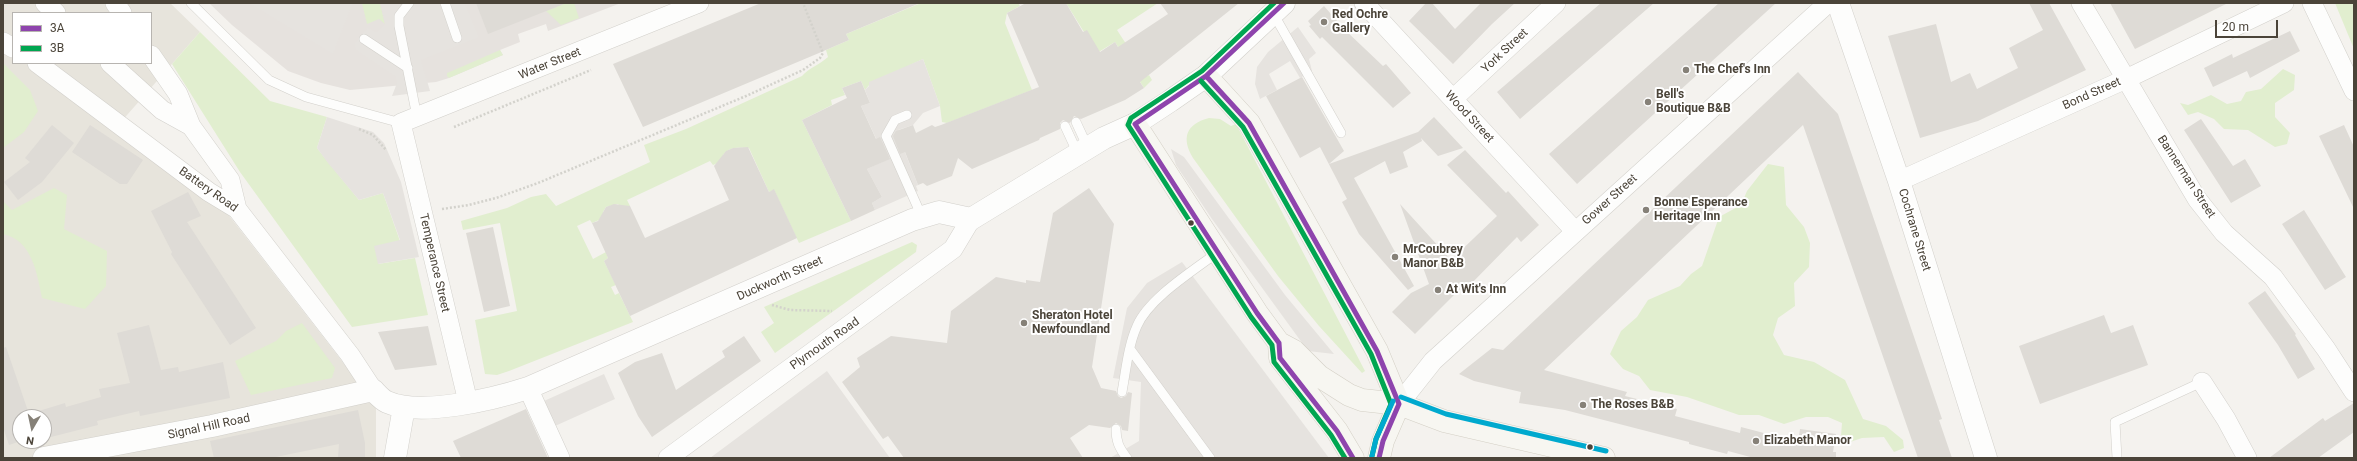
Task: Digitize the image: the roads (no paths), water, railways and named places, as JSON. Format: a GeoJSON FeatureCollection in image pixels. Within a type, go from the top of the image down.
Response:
{"type":"FeatureCollection","features":[{"type":"Feature","properties":{"kind":"main road"},"geometry":{"type":"LineString","coordinates":[[1206,76],[1249,123],[1377,351],[1399,404],[1383,441],[1378,458]]}},
{"type":"Feature","properties":{"kind":"main road"},"geometry":{"type":"LineString","coordinates":[[1135,124],[1279,343],[1294,351],[1319,376],[1349,395],[1362,400],[1399,404],[1444,421],[1604,458]]}},
{"type":"Feature","properties":{"kind":"main road"},"geometry":{"type":"LineString","coordinates":[[1279,343],[1280,358],[1337,431],[1353,458]]}},
{"type":"Feature","properties":{"kind":"street"},"geometry":{"type":"LineString","coordinates":[[46,3],[55,12]]}},
{"type":"Feature","properties":{"kind":"street"},"geometry":{"type":"LineString","coordinates":[[115,3],[121,12]]}},
{"type":"Feature","properties":{"kind":"street","name":"Water Street"},"geometry":{"type":"LineString","coordinates":[[409,120],[699,3]]}},
{"type":"Feature","properties":{"kind":"street","name":"Wood Street"},"geometry":{"type":"LineString","coordinates":[[1364,3],[1575,231]]}},
{"type":"Feature","properties":{"kind":"street","name":"York Street"},"geometry":{"type":"LineString","coordinates":[[1453,99],[1556,3]]}},
{"type":"Feature","properties":{"kind":"street","name":"Gower Street"},"geometry":{"type":"LineString","coordinates":[[1399,404],[1433,361],[1828,3]]}},
{"type":"Feature","properties":{"kind":"street","name":"Cochrane Street"},"geometry":{"type":"LineString","coordinates":[[1838,3],[1899,181],[1986,458]]}},
{"type":"Feature","properties":{"kind":"street","name":"Bannerman Street"},"geometry":{"type":"LineString","coordinates":[[2081,3],[2209,215],[2224,233],[2273,278],[2326,349],[2354,392]]}},
{"type":"Feature","properties":{"kind":"street","name":"Bond Street"},"geometry":{"type":"LineString","coordinates":[[1899,181],[2126,79],[2284,3]]}},
{"type":"Feature","properties":{"kind":"street"},"geometry":{"type":"LineString","coordinates":[[2312,3],[2354,92]]}},
{"type":"Feature","properties":{"kind":"street"},"geometry":{"type":"LineString","coordinates":[[970,219],[1104,138],[1135,124],[1170,101],[1206,76],[1278,8]]}},
{"type":"Feature","properties":{"kind":"street"},"geometry":{"type":"LineString","coordinates":[[3,42],[12,47]]}},
{"type":"Feature","properties":{"kind":"street"},"geometry":{"type":"LineString","coordinates":[[152,56],[178,94],[191,126],[230,180],[237,209]]}},
{"type":"Feature","properties":{"kind":"street","name":"Battery Road"},"geometry":{"type":"LineString","coordinates":[[38,64],[209,192],[237,209],[350,355],[373,390]]}},
{"type":"Feature","properties":{"kind":"street"},"geometry":{"type":"LineString","coordinates":[[111,64],[162,110],[191,126]]}},
{"type":"Feature","properties":{"kind":"street","name":"Temperance Street"},"geometry":{"type":"LineString","coordinates":[[409,120],[422,211],[468,402]]}},
{"type":"Feature","properties":{"kind":"street","name":"Duckworth Street"},"geometry":{"type":"LineString","coordinates":[[373,390],[386,402],[404,407],[438,406],[505,395],[528,388],[922,217],[939,212],[970,219]]}},
{"type":"Feature","properties":{"kind":"street","name":"Plymouth Road"},"geometry":{"type":"LineString","coordinates":[[668,458],[953,249],[970,219]]}},
{"type":"Feature","properties":{"kind":"street"},"geometry":{"type":"LineString","coordinates":[[2202,382],[2226,419],[2247,458]]}},
{"type":"Feature","properties":{"kind":"street"},"geometry":{"type":"LineString","coordinates":[[528,388],[560,458]]}},
{"type":"Feature","properties":{"kind":"street","name":"Signal Hill Road"},"geometry":{"type":"LineString","coordinates":[[44,458],[99,454],[212,426],[373,390]]}},
{"type":"Feature","properties":{"kind":"street"},"geometry":{"type":"LineString","coordinates":[[395,458],[404,407]]}},
{"type":"Feature","properties":{"kind":"lane"},"geometry":{"type":"LineString","coordinates":[[191,3],[269,80],[306,97],[409,120],[408,68],[399,16],[409,3]]}},
{"type":"Feature","properties":{"kind":"lane"},"geometry":{"type":"LineString","coordinates":[[445,3],[457,38]]}},
{"type":"Feature","properties":{"kind":"lane"},"geometry":{"type":"LineString","coordinates":[[1278,8],[1342,134]]}},
{"type":"Feature","properties":{"kind":"lane"},"geometry":{"type":"LineString","coordinates":[[364,38],[408,68]]}},
{"type":"Feature","properties":{"kind":"lane"},"geometry":{"type":"LineString","coordinates":[[907,115],[895,120],[886,136],[922,217]]}},
{"type":"Feature","properties":{"kind":"lane"},"geometry":{"type":"LineString","coordinates":[[1076,122],[1083,151]]}},
{"type":"Feature","properties":{"kind":"lane"},"geometry":{"type":"LineString","coordinates":[[1065,126],[1083,151]]}},
{"type":"Feature","properties":{"kind":"lane"},"geometry":{"type":"LineString","coordinates":[[1122,392],[1130,349],[1137,325],[1146,311],[1218,252]]}},
{"type":"Feature","properties":{"kind":"lane"},"geometry":{"type":"LineString","coordinates":[[1130,349],[1210,458]]}},
{"type":"Feature","properties":{"kind":"lane"},"geometry":{"type":"LineString","coordinates":[[2117,458],[2116,422],[2202,382]]}},
{"type":"Feature","properties":{"kind":"lane"},"geometry":{"type":"LineString","coordinates":[[1116,429],[1120,449],[1127,458]]}},
{"type":"Feature","properties":{"kind":"place","name":"Red Ochre Gallery"},"geometry":{"type":"Point","coordinates":[1324,22]}},
{"type":"Feature","properties":{"kind":"place","name":"The Chef's Inn"},"geometry":{"type":"Point","coordinates":[1686,70]}},
{"type":"Feature","properties":{"kind":"place","name":"Bell's Boutique B&B"},"geometry":{"type":"Point","coordinates":[1648,102]}},
{"type":"Feature","properties":{"kind":"place","name":"Bonne Esperance Heritage Inn"},"geometry":{"type":"Point","coordinates":[1646,210]}},
{"type":"Feature","properties":{"kind":"place","name":"MrCoubrey Manor B&B"},"geometry":{"type":"Point","coordinates":[1395,257]}},
{"type":"Feature","properties":{"kind":"place","name":"At Wit's Inn"},"geometry":{"type":"Point","coordinates":[1438,290]}},
{"type":"Feature","properties":{"kind":"place","name":"Sheraton Hotel Newfoundland"},"geometry":{"type":"Point","coordinates":[1024,323]}},
{"type":"Feature","properties":{"kind":"place","name":"The Roses B&B"},"geometry":{"type":"Point","coordinates":[1583,405]}},
{"type":"Feature","properties":{"kind":"place","name":"Elizabeth Manor"},"geometry":{"type":"Point","coordinates":[1756,441]}}]}
